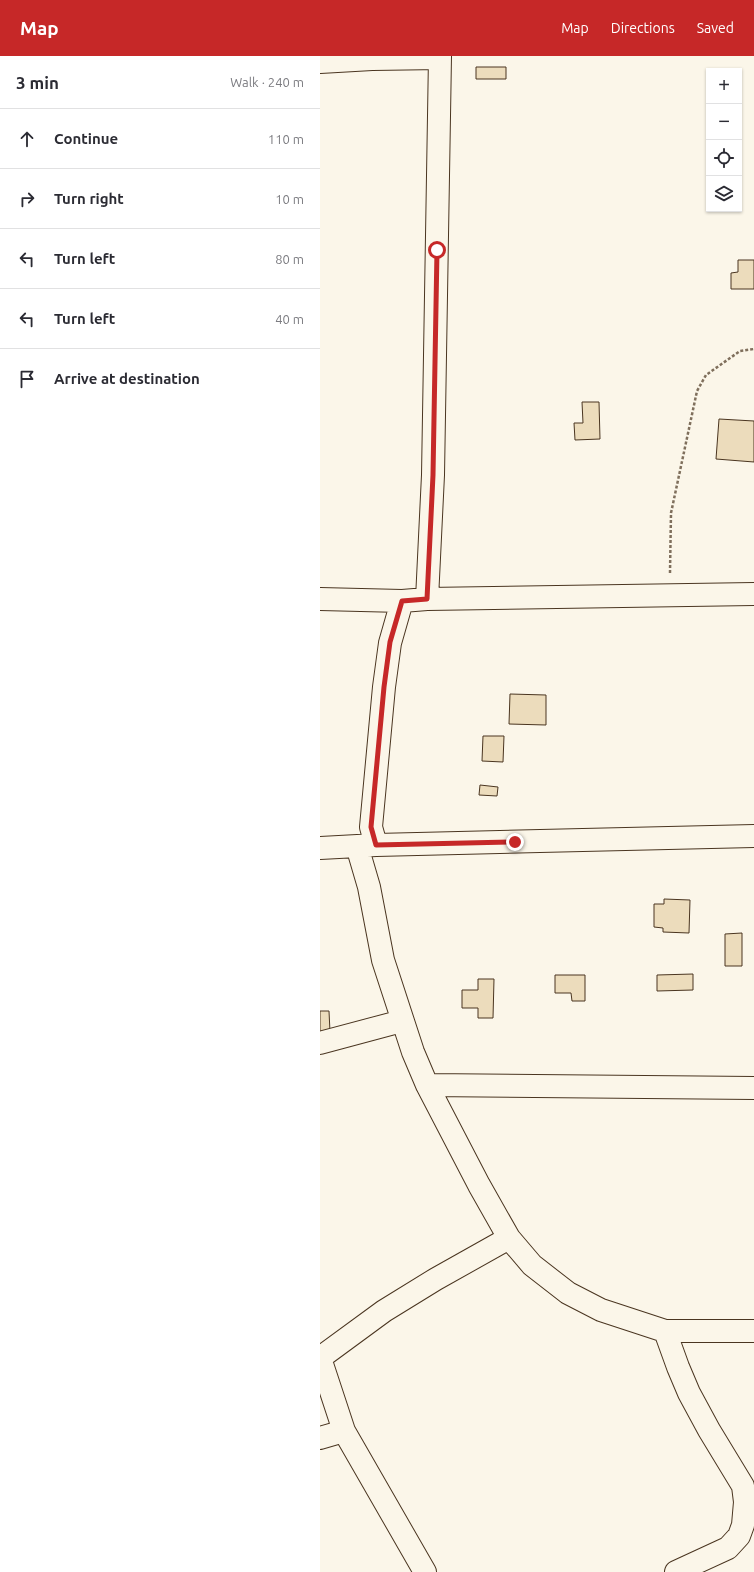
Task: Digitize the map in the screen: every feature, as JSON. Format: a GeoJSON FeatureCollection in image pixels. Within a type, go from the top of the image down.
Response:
{"type":"FeatureCollection","features":[{"type":"Feature","properties":{"kind":"street"},"geometry":{"type":"LineString","coordinates":[[320,62],[440,57],[434,428],[427,599]]}},
{"type":"Feature","properties":{"kind":"street"},"geometry":{"type":"LineString","coordinates":[[320,599],[402,601],[427,599],[754,594]]}},
{"type":"Feature","properties":{"kind":"street"},"geometry":{"type":"LineString","coordinates":[[402,601],[390,642],[371,827],[366,846],[370,887],[383,960],[402,1021],[427,1085],[509,1238],[532,1265],[568,1293],[602,1310],[666,1331],[754,1330]]}},
{"type":"Feature","properties":{"kind":"street"},"geometry":{"type":"LineString","coordinates":[[320,848],[754,836]]}},
{"type":"Feature","properties":{"kind":"street"},"geometry":{"type":"LineString","coordinates":[[320,1043],[402,1021]]}},
{"type":"Feature","properties":{"kind":"street"},"geometry":{"type":"LineString","coordinates":[[427,1085],[754,1088]]}},
{"type":"Feature","properties":{"kind":"street"},"geometry":{"type":"LineString","coordinates":[[425,1572],[344,1431],[320,1358],[384,1311],[436,1279],[509,1238]]}},
{"type":"Feature","properties":{"kind":"street"},"geometry":{"type":"LineString","coordinates":[[666,1331],[678,1367],[689,1393],[743,1486],[745,1502],[743,1525],[740,1536],[728,1548],[676,1572]]}},
{"type":"Feature","properties":{"kind":"street"},"geometry":{"type":"LineString","coordinates":[[320,1438],[344,1431]]}},
{"type":"Feature","properties":{"kind":"path"},"geometry":{"type":"LineString","coordinates":[[670,596],[671,513],[697,391],[706,375],[740,351],[754,349]]}},
{"type":"Feature","properties":{"kind":"building"},"geometry":{"type":"Polygon","coordinates":[[[476,67],[506,67],[506,79],[476,79],[476,67]]]}},
{"type":"Feature","properties":{"kind":"building"},"geometry":{"type":"Polygon","coordinates":[[[738,260],[754,260],[754,289],[731,289],[731,273],[738,272],[738,260]]]}},
{"type":"Feature","properties":{"kind":"building"},"geometry":{"type":"Polygon","coordinates":[[[582,402],[599,402],[600,439],[575,440],[574,423],[583,423],[582,402]]]}},
{"type":"Feature","properties":{"kind":"building"},"geometry":{"type":"Polygon","coordinates":[[[719,419],[754,421],[754,462],[716,459],[719,419]]]}},
{"type":"Feature","properties":{"kind":"building"},"geometry":{"type":"Polygon","coordinates":[[[510,694],[546,695],[546,725],[509,724],[510,694]]]}},
{"type":"Feature","properties":{"kind":"building"},"geometry":{"type":"Polygon","coordinates":[[[483,736],[504,736],[503,762],[482,761],[483,736]]]}},
{"type":"Feature","properties":{"kind":"building"},"geometry":{"type":"Polygon","coordinates":[[[480,785],[498,787],[497,796],[479,795],[480,785]]]}},
{"type":"Feature","properties":{"kind":"building"},"geometry":{"type":"Polygon","coordinates":[[[664,899],[690,900],[689,933],[663,932],[663,928],[654,927],[654,904],[664,904],[664,899]]]}},
{"type":"Feature","properties":{"kind":"building"},"geometry":{"type":"Polygon","coordinates":[[[742,933],[742,966],[725,966],[725,934],[742,933]]]}},
{"type":"Feature","properties":{"kind":"building"},"geometry":{"type":"Polygon","coordinates":[[[693,974],[693,990],[657,991],[657,975],[693,974]]]}},
{"type":"Feature","properties":{"kind":"building"},"geometry":{"type":"Polygon","coordinates":[[[555,975],[585,975],[585,1001],[572,1001],[571,993],[555,993],[555,975]]]}},
{"type":"Feature","properties":{"kind":"building"},"geometry":{"type":"Polygon","coordinates":[[[478,979],[494,979],[493,1018],[478,1018],[478,1008],[462,1008],[462,990],[478,990],[478,979]]]}},
{"type":"Feature","properties":{"kind":"building"},"geometry":{"type":"Polygon","coordinates":[[[320,1011],[329,1011],[330,1032],[320,1032],[320,1011]]]}},
{"type":"Feature","properties":{"kind":"route"},"geometry":{"type":"LineString","coordinates":[[437,250],[433,475],[427,599],[402,601],[390,642],[384,687],[371,827],[376,845],[515,842]]}}]}
